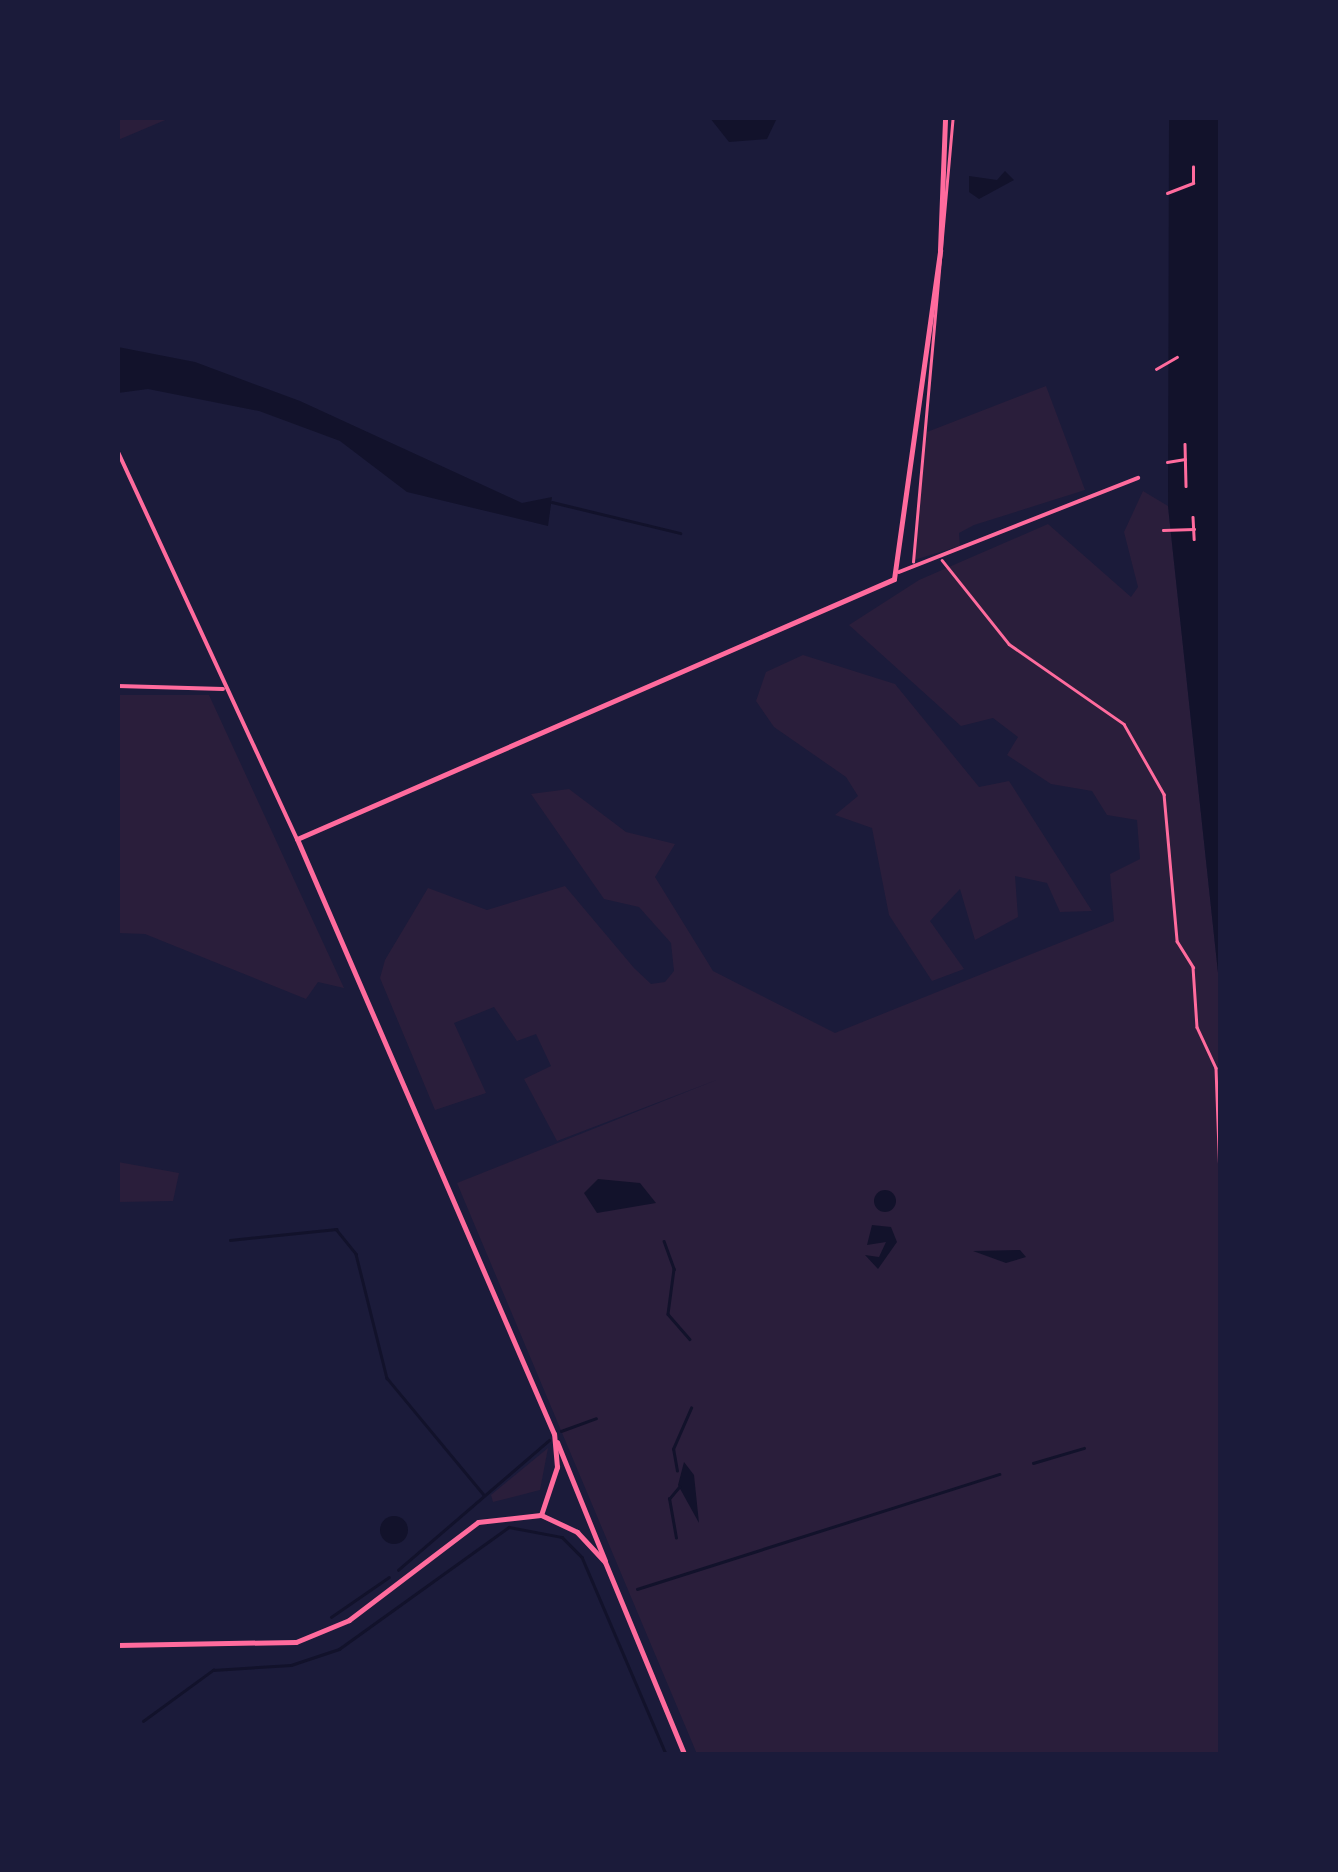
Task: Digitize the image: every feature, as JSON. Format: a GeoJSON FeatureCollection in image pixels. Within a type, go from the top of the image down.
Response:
{"type":"FeatureCollection","features":[{"type":"Feature","properties":{"kind":"street"},"geometry":{"type":"LineString","coordinates":[[900,572],[940,250],[949,118]]}},
{"type":"Feature","properties":{"kind":"street"},"geometry":{"type":"LineString","coordinates":[[118,452],[223,689],[297,839],[556,1439],[684,1754]]}},
{"type":"Feature","properties":{"kind":"street"},"geometry":{"type":"LineString","coordinates":[[297,839],[852,601],[900,572],[1138,478]]}},
{"type":"Feature","properties":{"kind":"street"},"geometry":{"type":"LineString","coordinates":[[118,686],[223,689]]}},
{"type":"Feature","properties":{"kind":"street"},"geometry":{"type":"LineString","coordinates":[[541,1515],[556,1478],[556,1439]]}},
{"type":"Feature","properties":{"kind":"street"},"geometry":{"type":"LineString","coordinates":[[118,1645],[296,1642],[348,1620],[478,1522],[541,1515],[577,1532],[605,1562]]}},
{"type":"Feature","properties":{"kind":"path"},"geometry":{"type":"LineString","coordinates":[[916,568],[949,118]]}},
{"type":"Feature","properties":{"kind":"path"},"geometry":{"type":"LineString","coordinates":[[1167,194],[1193,183],[1192,167]]}},
{"type":"Feature","properties":{"kind":"path"},"geometry":{"type":"LineString","coordinates":[[1156,369],[1177,357]]}},
{"type":"Feature","properties":{"kind":"path"},"geometry":{"type":"LineString","coordinates":[[1185,444],[1186,486]]}},
{"type":"Feature","properties":{"kind":"path"},"geometry":{"type":"LineString","coordinates":[[1167,462],[1186,459]]}},
{"type":"Feature","properties":{"kind":"path"},"geometry":{"type":"LineString","coordinates":[[1193,517],[1194,539]]}},
{"type":"Feature","properties":{"kind":"path"},"geometry":{"type":"LineString","coordinates":[[1164,530],[1194,529]]}},
{"type":"Feature","properties":{"kind":"path"},"geometry":{"type":"LineString","coordinates":[[941,558],[1009,644],[1124,724],[1164,798],[1159,810],[1172,841],[1177,941],[1194,967],[1197,1027],[1216,1068],[1220,1179]]}},
{"type":"Feature","properties":{"kind":"shaded area"},"geometry":{"type":"Polygon","coordinates":[[[118,118],[170,118],[118,140],[118,118]]]}},
{"type":"Feature","properties":{"kind":"shaded area"},"geometry":{"type":"Polygon","coordinates":[[[710,118],[777,118],[767,139],[729,142],[710,118]]]}},
{"type":"Feature","properties":{"kind":"shaded area"},"geometry":{"type":"Polygon","coordinates":[[[1169,118],[1220,118],[1220,991],[1168,506],[1169,118]]]}},
{"type":"Feature","properties":{"kind":"shaded area"},"geometry":{"type":"Polygon","coordinates":[[[1005,171],[1014,180],[979,199],[969,192],[969,176],[997,180],[1005,171]]]}},
{"type":"Feature","properties":{"kind":"shaded area"},"geometry":{"type":"Polygon","coordinates":[[[118,347],[195,362],[300,401],[522,503],[552,497],[548,526],[407,492],[340,441],[259,411],[148,389],[118,393],[118,347]]]}},
{"type":"Feature","properties":{"kind":"shaded area"},"geometry":{"type":"Polygon","coordinates":[[[1046,386],[1085,490],[974,525],[959,533],[960,546],[914,560],[927,432],[1046,386]]]}},
{"type":"Feature","properties":{"kind":"shaded area"},"geometry":{"type":"Polygon","coordinates":[[[1143,491],[1168,506],[1220,991],[1220,1754],[697,1754],[457,1183],[719,1079],[557,1141],[524,1079],[551,1066],[536,1034],[517,1041],[494,1007],[454,1023],[486,1093],[435,1110],[380,978],[385,960],[428,888],[487,910],[565,886],[634,968],[651,984],[665,982],[674,971],[671,943],[639,907],[604,899],[531,794],[569,789],[626,832],[675,844],[655,877],[713,971],[835,1033],[1114,921],[1110,874],[1140,859],[1137,820],[1107,815],[1092,791],[1051,784],[1007,755],[1018,737],[993,718],[961,726],[849,625],[919,580],[1048,524],[1131,597],[1138,587],[1124,532],[1143,491]]]}},
{"type":"Feature","properties":{"kind":"shaded area"},"geometry":{"type":"Polygon","coordinates":[[[803,655],[895,684],[979,787],[1009,781],[1092,911],[1060,912],[1047,883],[1015,876],[1018,917],[975,940],[960,889],[930,921],[964,969],[932,981],[889,915],[872,828],[835,815],[858,796],[846,777],[774,727],[756,701],[766,672],[803,655]]]}},
{"type":"Feature","properties":{"kind":"shaded area"},"geometry":{"type":"Polygon","coordinates":[[[118,695],[209,695],[344,988],[318,982],[306,999],[145,934],[118,933],[118,695]]]}},
{"type":"Feature","properties":{"kind":"shaded area"},"geometry":{"type":"Polygon","coordinates":[[[118,1162],[179,1173],[173,1201],[118,1202],[118,1162]]]}},
{"type":"Feature","properties":{"kind":"shaded area"},"geometry":{"type":"Polygon","coordinates":[[[598,1179],[640,1183],[656,1203],[597,1213],[584,1193],[598,1179]]]}},
{"type":"Feature","properties":{"kind":"shaded area"},"geometry":{"type":"Polygon","coordinates":[[[885,1190],[893,1193],[893,1209],[885,1212],[877,1209],[874,1201],[877,1193],[885,1190]]]}},
{"type":"Feature","properties":{"kind":"shaded area"},"geometry":{"type":"Polygon","coordinates":[[[872,1225],[891,1227],[897,1242],[878,1269],[865,1255],[879,1257],[886,1242],[867,1245],[872,1225]]]}},
{"type":"Feature","properties":{"kind":"shaded area"},"geometry":{"type":"Polygon","coordinates":[[[1020,1250],[1026,1257],[1006,1263],[973,1251],[1020,1250]]]}},
{"type":"Feature","properties":{"kind":"shaded area"},"geometry":{"type":"Polygon","coordinates":[[[548,1448],[540,1490],[493,1502],[491,1495],[548,1448]]]}},
{"type":"Feature","properties":{"kind":"shaded area"},"geometry":{"type":"Polygon","coordinates":[[[684,1462],[694,1475],[699,1523],[678,1485],[684,1462]]]}},
{"type":"Feature","properties":{"kind":"shaded area"},"geometry":{"type":"Polygon","coordinates":[[[394,1516],[404,1520],[408,1530],[404,1540],[394,1544],[384,1540],[380,1530],[384,1520],[394,1516]]]}},
{"type":"Feature","properties":{"kind":"waterway"},"geometry":{"type":"LineString","coordinates":[[552,502],[680,533]]}},
{"type":"Feature","properties":{"kind":"waterway"},"geometry":{"type":"LineString","coordinates":[[230,1240],[336,1229],[356,1254],[387,1378],[484,1495]]}},
{"type":"Feature","properties":{"kind":"waterway"},"geometry":{"type":"LineString","coordinates":[[664,1241],[674,1269],[668,1314],[690,1339]]}},
{"type":"Feature","properties":{"kind":"waterway"},"geometry":{"type":"LineString","coordinates":[[677,1471],[673,1449],[691,1408]]}},
{"type":"Feature","properties":{"kind":"waterway"},"geometry":{"type":"LineString","coordinates":[[561,1431],[596,1418]]}},
{"type":"Feature","properties":{"kind":"waterway"},"geometry":{"type":"LineString","coordinates":[[398,1570],[549,1440]]}},
{"type":"Feature","properties":{"kind":"waterway"},"geometry":{"type":"LineString","coordinates":[[1033,1463],[1084,1448]]}},
{"type":"Feature","properties":{"kind":"waterway"},"geometry":{"type":"LineString","coordinates":[[637,1589],[999,1474]]}},
{"type":"Feature","properties":{"kind":"waterway"},"geometry":{"type":"LineString","coordinates":[[676,1538],[669,1499],[679,1487]]}},
{"type":"Feature","properties":{"kind":"waterway"},"geometry":{"type":"LineString","coordinates":[[143,1721],[213,1670],[291,1665],[339,1649],[509,1527],[562,1537],[582,1557],[666,1754]]}},
{"type":"Feature","properties":{"kind":"waterway"},"geometry":{"type":"LineString","coordinates":[[331,1617],[389,1577]]}}]}
